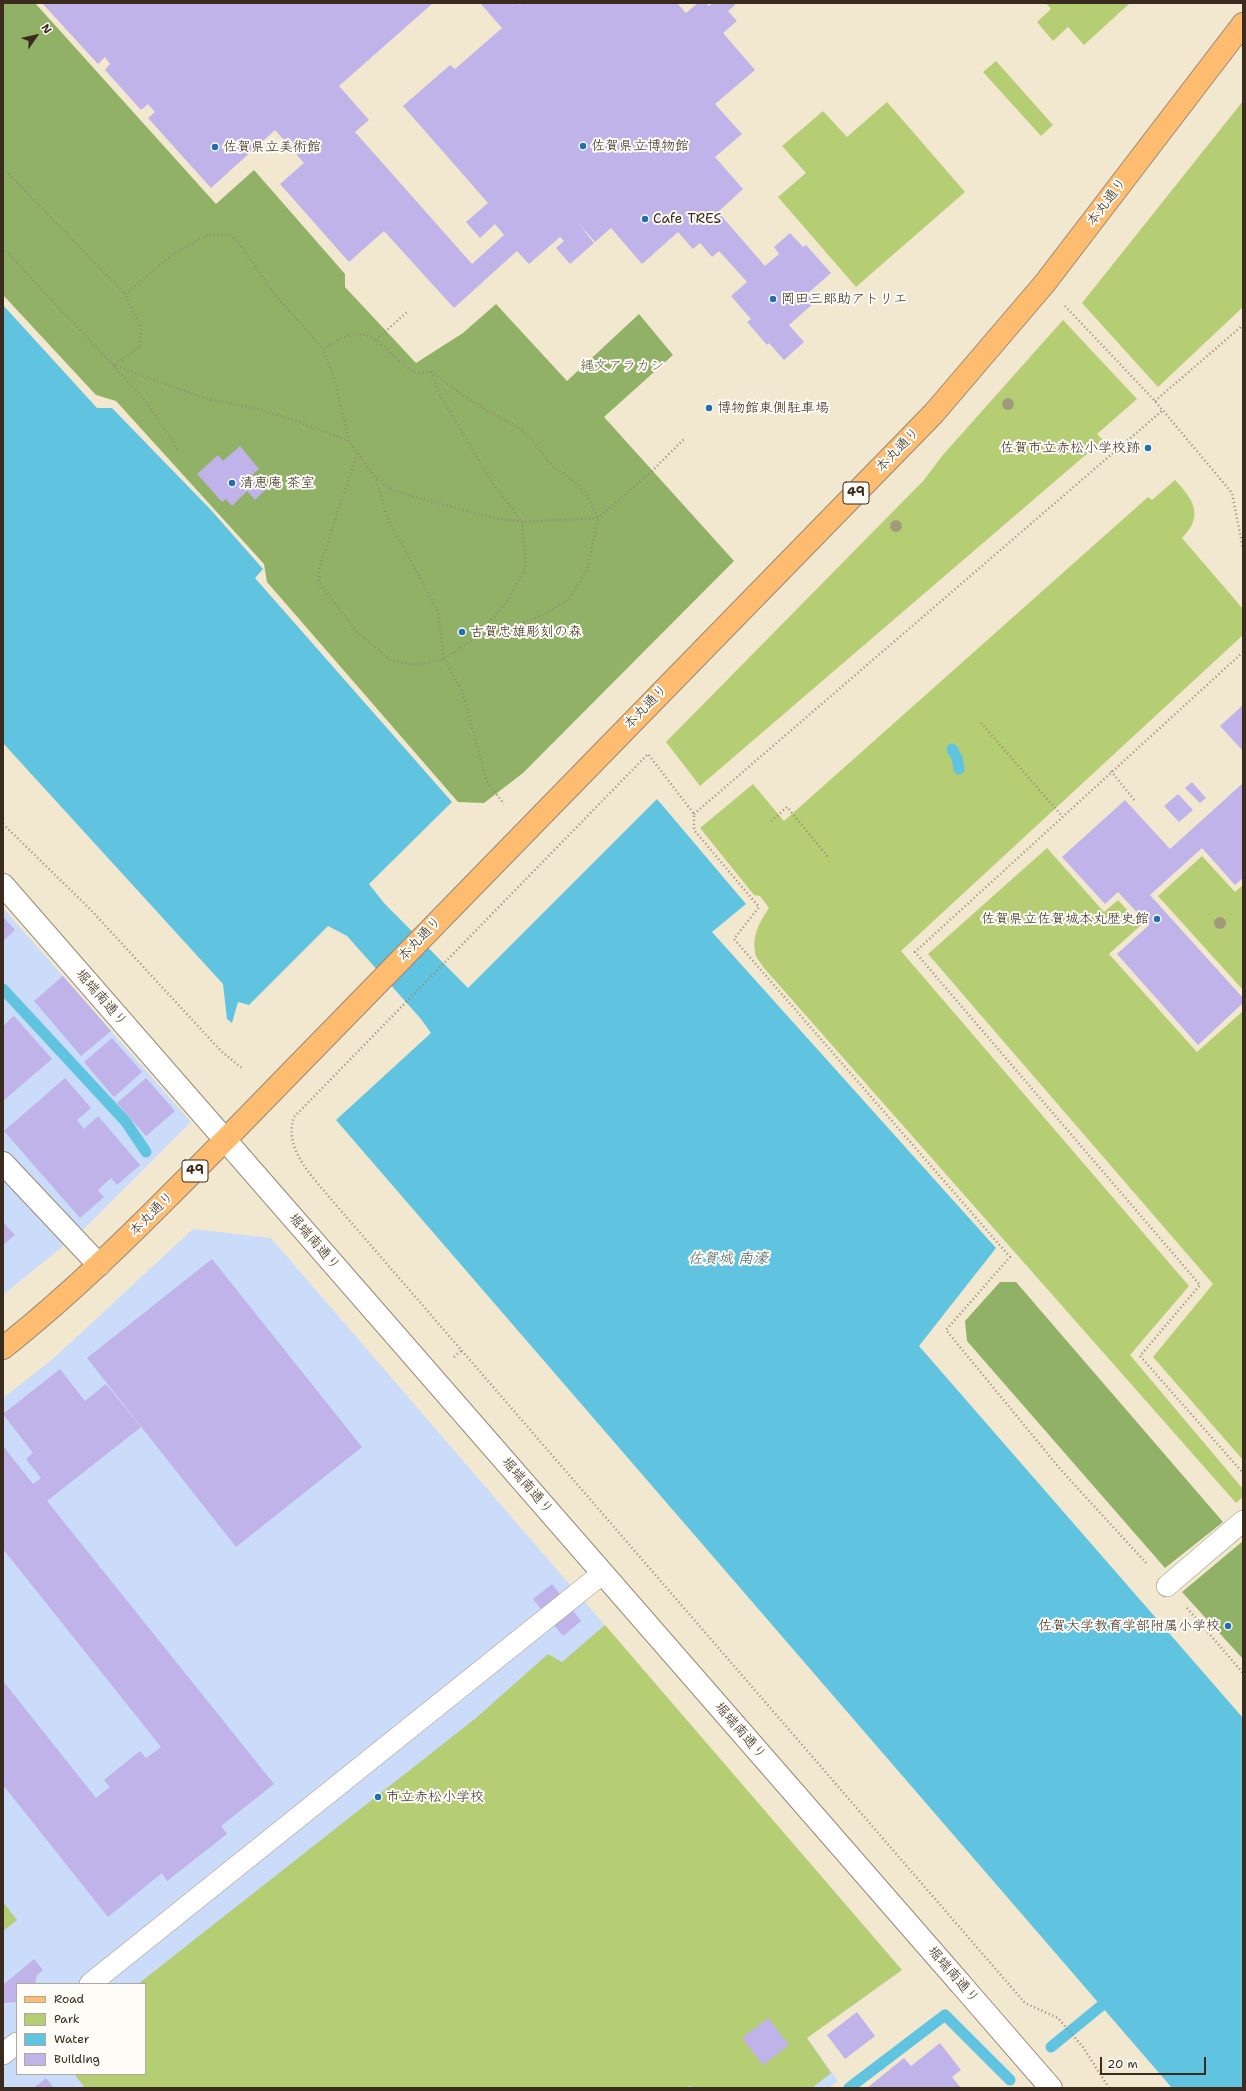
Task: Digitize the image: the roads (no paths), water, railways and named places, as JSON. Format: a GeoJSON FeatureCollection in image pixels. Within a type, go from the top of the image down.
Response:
{"type":"FeatureCollection","features":[{"type":"Feature","properties":{"kind":"main road","name":"本丸通り"},"geometry":{"type":"LineString","coordinates":[[3,1348],[51,1310],[99,1265],[225,1140],[934,412],[1044,283],[1243,24]]}},
{"type":"Feature","properties":{"kind":"street","name":"堀端南通り"},"geometry":{"type":"LineString","coordinates":[[3,884],[1051,2088]]}},
{"type":"Feature","properties":{"kind":"street"},"geometry":{"type":"LineString","coordinates":[[3,1163],[99,1265]]}},
{"type":"Feature","properties":{"kind":"lane"},"geometry":{"type":"LineString","coordinates":[[1167,1586],[1243,1521]]}},
{"type":"Feature","properties":{"kind":"lane"},"geometry":{"type":"LineString","coordinates":[[91,1983],[603,1573]]}},
{"type":"Feature","properties":{"kind":"lane"},"geometry":{"type":"LineString","coordinates":[[3,2054],[16,2044]]}},
{"type":"Feature","properties":{"kind":"water","name":"佐賀城 南濠"},"geometry":{"type":"Polygon","coordinates":[[[3,305],[97,408],[112,408],[211,510],[263,569],[255,578],[452,802],[369,884],[384,903],[468,988],[657,799],[746,904],[712,932],[996,1248],[919,1346],[1243,1718],[1243,2088],[1172,2088],[336,1120],[431,1033],[421,1019],[347,936],[328,926],[249,1005],[238,1002],[232,1023],[227,1019],[223,984],[3,743],[3,305]]]}},
{"type":"Feature","properties":{"kind":"waterway"},"geometry":{"type":"LineString","coordinates":[[952,749],[957,758],[959,769]]}},
{"type":"Feature","properties":{"kind":"waterway"},"geometry":{"type":"LineString","coordinates":[[3,989],[126,1122],[146,1152]]}},
{"type":"Feature","properties":{"kind":"waterway"},"geometry":{"type":"LineString","coordinates":[[1051,2047],[1101,2006]]}},
{"type":"Feature","properties":{"kind":"waterway"},"geometry":{"type":"LineString","coordinates":[[849,2088],[945,2015],[1010,2080]]}},
{"type":"Feature","properties":{"kind":"place","name":"佐賀県立博物館"},"geometry":{"type":"Point","coordinates":[583,146]}},
{"type":"Feature","properties":{"kind":"place","name":"佐賀県立美術館"},"geometry":{"type":"Point","coordinates":[215,147]}},
{"type":"Feature","properties":{"kind":"place","name":"Cafe TRES"},"geometry":{"type":"Point","coordinates":[645,219]}},
{"type":"Feature","properties":{"kind":"place","name":"岡田三郎助アトリエ"},"geometry":{"type":"Point","coordinates":[773,299]}},
{"type":"Feature","properties":{"kind":"place","name":"博物館東側駐車場"},"geometry":{"type":"Point","coordinates":[709,408]}},
{"type":"Feature","properties":{"kind":"place","name":"佐賀市立赤松小学校跡"},"geometry":{"type":"Point","coordinates":[1148,448]}},
{"type":"Feature","properties":{"kind":"place","name":"清恵庵 茶室"},"geometry":{"type":"Point","coordinates":[232,483]}},
{"type":"Feature","properties":{"kind":"place","name":"古賀忠雄彫刻の森"},"geometry":{"type":"Point","coordinates":[462,632]}},
{"type":"Feature","properties":{"kind":"place","name":"佐賀県立佐賀城本丸歴史館"},"geometry":{"type":"Point","coordinates":[1157,919]}},
{"type":"Feature","properties":{"kind":"place","name":"佐賀大学教育学部附属小学校"},"geometry":{"type":"Point","coordinates":[1228,1626]}},
{"type":"Feature","properties":{"kind":"place","name":"市立赤松小学校"},"geometry":{"type":"Point","coordinates":[378,1797]}},
{"type":"Feature","properties":{"kind":"park label","name":"縄文アラカシ"},"geometry":{"type":"Point","coordinates":[622,366]}}]}
